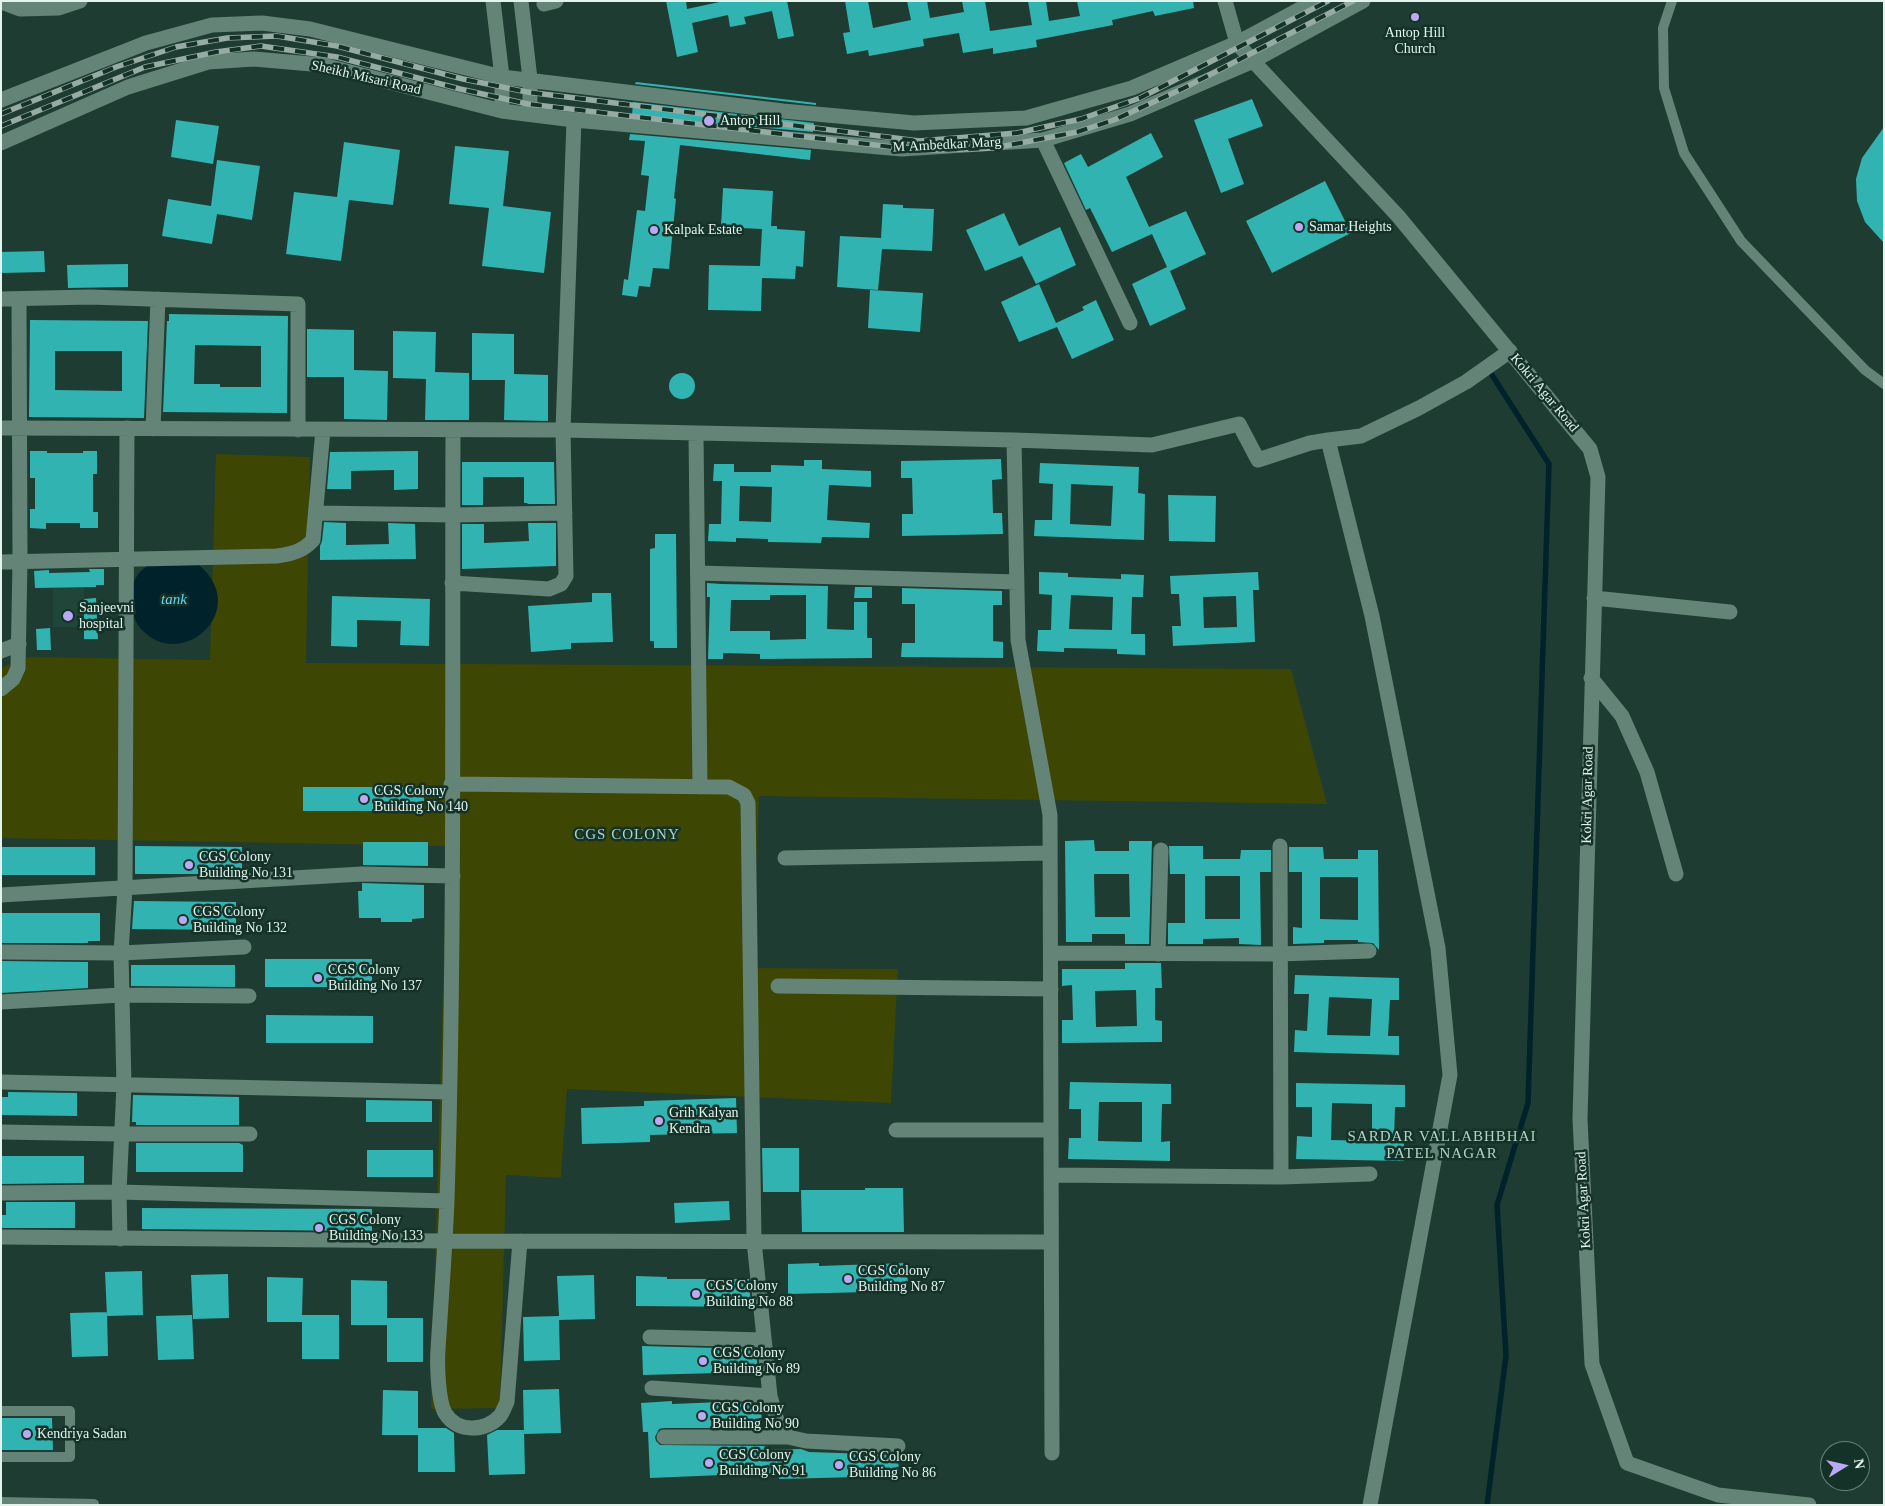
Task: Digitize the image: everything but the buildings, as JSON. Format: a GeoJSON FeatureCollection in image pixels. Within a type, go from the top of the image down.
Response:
{"type":"FeatureCollection","features":[{"type":"Feature","properties":{"kind":"street"},"geometry":{"type":"LineString","coordinates":[[1,2],[20,9],[59,8],[80,1]]}},
{"type":"Feature","properties":{"kind":"street"},"geometry":{"type":"LineString","coordinates":[[493,1],[502,77],[502,111]]}},
{"type":"Feature","properties":{"kind":"street"},"geometry":{"type":"LineString","coordinates":[[521,1],[530,79],[530,114]]}},
{"type":"Feature","properties":{"kind":"street"},"geometry":{"type":"LineString","coordinates":[[1225,1],[1237,43]]}},
{"type":"Feature","properties":{"kind":"street"},"geometry":{"type":"LineString","coordinates":[[1,100],[146,43],[212,25],[262,23],[310,29],[502,77],[783,112],[914,122],[1026,118],[1132,88],[1237,43],[1315,1]]}},
{"type":"Feature","properties":{"kind":"street","name":"M Ambedkar Marg"},"geometry":{"type":"LineString","coordinates":[[502,111],[574,120],[902,149],[1043,140],[1130,114],[1253,61],[1363,1]]}},
{"type":"Feature","properties":{"kind":"street","name":"Kokri Agar Road"},"geometry":{"type":"LineString","coordinates":[[1237,43],[1398,216],[1590,449],[1598,477],[1580,1119],[1592,1364],[1627,1463],[1718,1495],[1809,1505]]}},
{"type":"Feature","properties":{"kind":"street","name":"Sheikh Misari Road"},"geometry":{"type":"LineString","coordinates":[[1,142],[128,87],[208,62],[254,59],[323,66],[502,111]]}},
{"type":"Feature","properties":{"kind":"street"},"geometry":{"type":"LineString","coordinates":[[816,142],[819,114]]}},
{"type":"Feature","properties":{"kind":"street"},"geometry":{"type":"LineString","coordinates":[[452,583],[549,589],[561,584],[566,576],[563,430],[574,120]]}},
{"type":"Feature","properties":{"kind":"street"},"geometry":{"type":"LineString","coordinates":[[1043,140],[1130,323]]}},
{"type":"Feature","properties":{"kind":"street"},"geometry":{"type":"LineString","coordinates":[[1,299],[90,297],[298,304],[298,430]]}},
{"type":"Feature","properties":{"kind":"street"},"geometry":{"type":"LineString","coordinates":[[1,689],[14,679],[18,668],[20,562],[19,299]]}},
{"type":"Feature","properties":{"kind":"street"},"geometry":{"type":"LineString","coordinates":[[153,428],[158,300]]}},
{"type":"Feature","properties":{"kind":"street"},"geometry":{"type":"LineString","coordinates":[[1,428],[563,430],[1152,445],[1239,424],[1258,460],[1310,443],[1361,436],[1419,408],[1466,382],[1510,352]]}},
{"type":"Feature","properties":{"kind":"street"},"geometry":{"type":"LineString","coordinates":[[120,1238],[120,1134],[124,1085],[121,952],[125,888],[127,428]]}},
{"type":"Feature","properties":{"kind":"street"},"geometry":{"type":"LineString","coordinates":[[1,562],[277,556],[293,554],[306,548],[313,540],[323,430]]}},
{"type":"Feature","properties":{"kind":"street"},"geometry":{"type":"LineString","coordinates":[[453,431],[453,876],[447,1201],[437,1370],[444,1412],[458,1426],[470,1429],[488,1424],[501,1415],[507,1402],[520,1241]]}},
{"type":"Feature","properties":{"kind":"street"},"geometry":{"type":"LineString","coordinates":[[696,434],[700,787]]}},
{"type":"Feature","properties":{"kind":"street"},"geometry":{"type":"LineString","coordinates":[[1014,440],[1018,640],[1050,815],[1052,1453]]}},
{"type":"Feature","properties":{"kind":"street"},"geometry":{"type":"LineString","coordinates":[[1328,440],[1372,616],[1438,948],[1450,1075],[1370,1505]]}},
{"type":"Feature","properties":{"kind":"street"},"geometry":{"type":"LineString","coordinates":[[316,513],[453,515],[565,513]]}},
{"type":"Feature","properties":{"kind":"street"},"geometry":{"type":"LineString","coordinates":[[698,573],[1017,582]]}},
{"type":"Feature","properties":{"kind":"street"},"geometry":{"type":"LineString","coordinates":[[1594,598],[1730,612]]}},
{"type":"Feature","properties":{"kind":"street"},"geometry":{"type":"LineString","coordinates":[[1,651],[19,644]]}},
{"type":"Feature","properties":{"kind":"street"},"geometry":{"type":"LineString","coordinates":[[1591,678],[1622,716],[1647,772],[1676,874]]}},
{"type":"Feature","properties":{"kind":"street"},"geometry":{"type":"LineString","coordinates":[[452,784],[729,787],[744,795],[748,803],[754,1241],[770,1396],[778,1424],[788,1437]]}},
{"type":"Feature","properties":{"kind":"street"},"geometry":{"type":"LineString","coordinates":[[1280,846],[1281,1177]]}},
{"type":"Feature","properties":{"kind":"street"},"geometry":{"type":"LineString","coordinates":[[1158,954],[1161,850]]}},
{"type":"Feature","properties":{"kind":"street"},"geometry":{"type":"LineString","coordinates":[[785,858],[1050,853]]}},
{"type":"Feature","properties":{"kind":"street"},"geometry":{"type":"LineString","coordinates":[[1,895],[362,874],[453,876]]}},
{"type":"Feature","properties":{"kind":"street"},"geometry":{"type":"LineString","coordinates":[[1,952],[121,952],[244,948]]}},
{"type":"Feature","properties":{"kind":"street"},"geometry":{"type":"LineString","coordinates":[[1051,953],[1279,954],[1369,951]]}},
{"type":"Feature","properties":{"kind":"street"},"geometry":{"type":"LineString","coordinates":[[778,986],[1051,989]]}},
{"type":"Feature","properties":{"kind":"street"},"geometry":{"type":"LineString","coordinates":[[1,1002],[122,995],[249,996]]}},
{"type":"Feature","properties":{"kind":"street"},"geometry":{"type":"LineString","coordinates":[[1,1082],[449,1092]]}},
{"type":"Feature","properties":{"kind":"street"},"geometry":{"type":"LineString","coordinates":[[896,1130],[1051,1130]]}},
{"type":"Feature","properties":{"kind":"street"},"geometry":{"type":"LineString","coordinates":[[1,1132],[250,1134]]}},
{"type":"Feature","properties":{"kind":"street"},"geometry":{"type":"LineString","coordinates":[[1051,1176],[1281,1177],[1370,1174]]}},
{"type":"Feature","properties":{"kind":"street"},"geometry":{"type":"LineString","coordinates":[[1,1193],[119,1192],[447,1201]]}},
{"type":"Feature","properties":{"kind":"street"},"geometry":{"type":"LineString","coordinates":[[1,1237],[445,1241],[1051,1242]]}},
{"type":"Feature","properties":{"kind":"street"},"geometry":{"type":"LineString","coordinates":[[650,1337],[764,1340]]}},
{"type":"Feature","properties":{"kind":"street"},"geometry":{"type":"LineString","coordinates":[[652,1388],[770,1396]]}},
{"type":"Feature","properties":{"kind":"street"},"geometry":{"type":"LineString","coordinates":[[664,1437],[788,1437],[806,1441],[898,1446]]}},
{"type":"Feature","properties":{"kind":"lane"},"geometry":{"type":"LineString","coordinates":[[1672,1],[1663,28],[1664,88],[1684,153],[1741,241],[1865,370],[1884,384]]}},
{"type":"Feature","properties":{"kind":"lane"},"geometry":{"type":"LineString","coordinates":[[1,1411],[70,1411],[70,1456],[1,1457]]}},
{"type":"Feature","properties":{"kind":"lane"},"geometry":{"type":"LineString","coordinates":[[1,1502],[94,1504]]}},
{"type":"Feature","properties":{"kind":"shaded area","name":"Sanjeevni hospital"},"geometry":{"type":"Polygon","coordinates":[[[53,587],[84,587],[84,627],[53,627],[53,587]]]}},
{"type":"Feature","properties":{"kind":"green space"},"geometry":{"type":"Polygon","coordinates":[[[216,454],[310,457],[306,663],[1291,669],[1327,804],[759,796],[752,968],[898,969],[891,1103],[567,1089],[561,1178],[506,1175],[500,1408],[431,1409],[447,846],[1,838],[1,668],[25,657],[210,660],[216,454]]]}},
{"type":"Feature","properties":{"kind":"water","name":"tank"},"geometry":{"type":"Polygon","coordinates":[[[191,559],[210,577],[218,595],[216,613],[207,628],[194,639],[177,644],[159,641],[142,630],[137,624],[131,600],[133,584],[141,571],[150,564],[191,559]]]}},
{"type":"Feature","properties":{"kind":"waterway"},"geometry":{"type":"LineString","coordinates":[[1487,1505],[1506,1356],[1497,1205],[1528,1103],[1549,464],[1492,375]]}},
{"type":"Feature","properties":{"kind":"railway"},"geometry":{"type":"LineString","coordinates":[[1,114],[116,67],[176,47],[227,38],[277,36],[337,46],[463,79],[527,92],[919,141],[1017,133],[1081,119],[1140,98],[1328,1]]}},
{"type":"Feature","properties":{"kind":"railway"},"geometry":{"type":"LineString","coordinates":[[1,126],[145,67],[216,52],[261,46],[337,57],[460,89],[528,104],[892,147],[937,150],[994,148],[1077,132],[1114,120],[1184,88],[1353,1]]}},
{"type":"Feature","properties":{"kind":"place","name":"Antop Hill Church"},"geometry":{"type":"Point","coordinates":[1415,17]}},
{"type":"Feature","properties":{"kind":"place","name":"Antop Hill"},"geometry":{"type":"Point","coordinates":[709,121]}},
{"type":"Feature","properties":{"kind":"place","name":"Samar Heights"},"geometry":{"type":"Point","coordinates":[1299,227]}},
{"type":"Feature","properties":{"kind":"place","name":"Kalpak Estate"},"geometry":{"type":"Point","coordinates":[654,230]}},
{"type":"Feature","properties":{"kind":"place","name":"Sanjeevni hospital"},"geometry":{"type":"Point","coordinates":[68,616]}},
{"type":"Feature","properties":{"kind":"place","name":"CGS Colony Building No 140"},"geometry":{"type":"Point","coordinates":[364,799]}},
{"type":"Feature","properties":{"kind":"place","name":"CGS Colony Building No 131"},"geometry":{"type":"Point","coordinates":[189,865]}},
{"type":"Feature","properties":{"kind":"place","name":"CGS Colony Building No 132"},"geometry":{"type":"Point","coordinates":[183,920]}},
{"type":"Feature","properties":{"kind":"place","name":"CGS Colony Building No 137"},"geometry":{"type":"Point","coordinates":[318,978]}},
{"type":"Feature","properties":{"kind":"place","name":"Grih Kalyan Kendra"},"geometry":{"type":"Point","coordinates":[659,1121]}},
{"type":"Feature","properties":{"kind":"place","name":"CGS Colony Building No 133"},"geometry":{"type":"Point","coordinates":[319,1228]}},
{"type":"Feature","properties":{"kind":"place","name":"CGS Colony Building No 87"},"geometry":{"type":"Point","coordinates":[848,1279]}},
{"type":"Feature","properties":{"kind":"place","name":"CGS Colony Building No 88"},"geometry":{"type":"Point","coordinates":[696,1294]}},
{"type":"Feature","properties":{"kind":"place","name":"CGS Colony Building No 89"},"geometry":{"type":"Point","coordinates":[703,1361]}},
{"type":"Feature","properties":{"kind":"place","name":"CGS Colony Building No 90"},"geometry":{"type":"Point","coordinates":[702,1416]}},
{"type":"Feature","properties":{"kind":"place","name":"Kendriya Sadan"},"geometry":{"type":"Point","coordinates":[27,1434]}},
{"type":"Feature","properties":{"kind":"place","name":"CGS Colony Building No 91"},"geometry":{"type":"Point","coordinates":[709,1463]}},
{"type":"Feature","properties":{"kind":"place","name":"CGS Colony Building No 86"},"geometry":{"type":"Point","coordinates":[839,1465]}},
{"type":"Feature","properties":{"kind":"district","name":"CGS COLONY"},"geometry":{"type":"Point","coordinates":[627,835]}},
{"type":"Feature","properties":{"kind":"district","name":"SARDAR VALLABHBHAI PATEL NAGAR"},"geometry":{"type":"Point","coordinates":[1442,1146]}}]}
